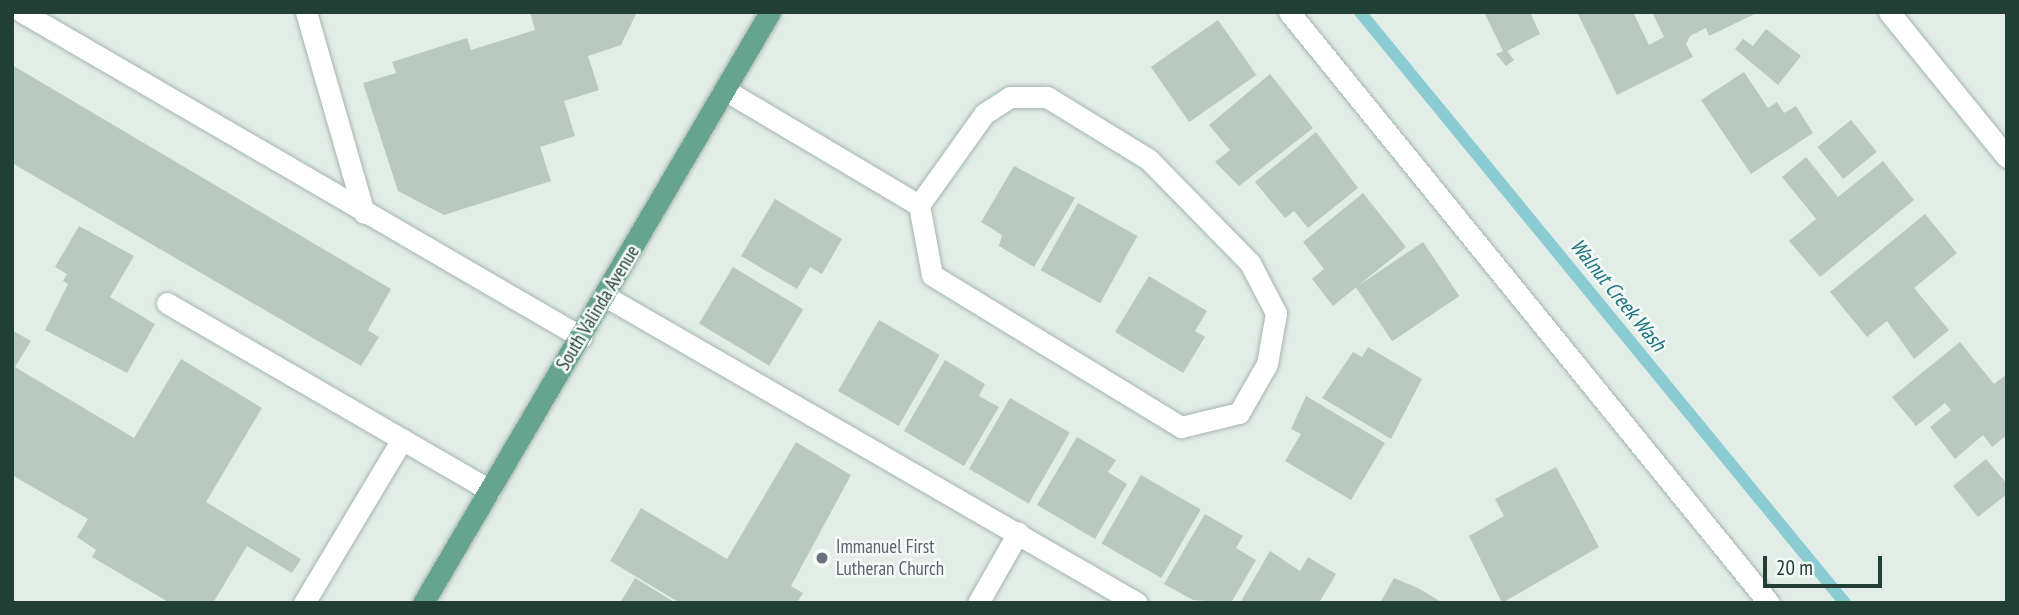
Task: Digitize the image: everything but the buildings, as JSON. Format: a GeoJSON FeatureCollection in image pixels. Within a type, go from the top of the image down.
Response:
{"type":"FeatureCollection","features":[{"type":"Feature","properties":{"kind":"main road","name":"South Valinda Avenue"},"geometry":{"type":"LineString","coordinates":[[423,603],[770,12]]}},
{"type":"Feature","properties":{"kind":"street"},"geometry":{"type":"LineString","coordinates":[[22,12],[581,337]]}},
{"type":"Feature","properties":{"kind":"street"},"geometry":{"type":"LineString","coordinates":[[305,12],[364,213]]}},
{"type":"Feature","properties":{"kind":"street"},"geometry":{"type":"LineString","coordinates":[[1289,12],[1769,603]]}},
{"type":"Feature","properties":{"kind":"street"},"geometry":{"type":"LineString","coordinates":[[1889,12],[2007,157]]}},
{"type":"Feature","properties":{"kind":"street"},"geometry":{"type":"LineString","coordinates":[[725,90],[919,205],[932,275],[1181,427],[1239,413],[1268,364],[1276,313],[1250,263],[1148,159],[1047,97],[1010,97],[984,114],[919,205]]}},
{"type":"Feature","properties":{"kind":"street"},"geometry":{"type":"LineString","coordinates":[[605,296],[1137,603]]}},
{"type":"Feature","properties":{"kind":"street"},"geometry":{"type":"LineString","coordinates":[[167,303],[490,490]]}},
{"type":"Feature","properties":{"kind":"street"},"geometry":{"type":"LineString","coordinates":[[304,603],[402,439]]}},
{"type":"Feature","properties":{"kind":"street"},"geometry":{"type":"LineString","coordinates":[[978,603],[1018,533]]}},
{"type":"Feature","properties":{"kind":"waterway","name":"Walnut Creek Wash"},"geometry":{"type":"LineString","coordinates":[[1360,12],[1845,603]]}},
{"type":"Feature","properties":{"kind":"place","name":"Immanuel First Lutheran Church"},"geometry":{"type":"Point","coordinates":[822,558]}}]}
